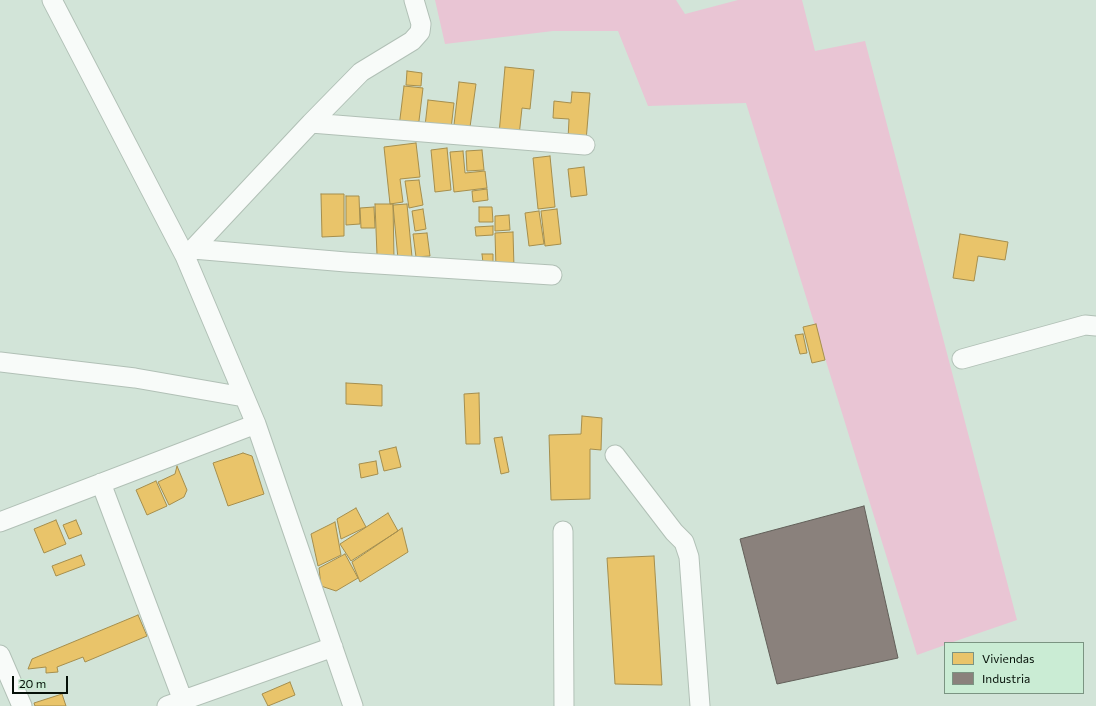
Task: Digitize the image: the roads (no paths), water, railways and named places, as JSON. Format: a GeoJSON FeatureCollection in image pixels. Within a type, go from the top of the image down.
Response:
{"type":"FeatureCollection","features":[{"type":"Feature","properties":{"kind":"street"},"geometry":{"type":"LineString","coordinates":[[52,0],[189,253],[244,397],[256,424],[353,706]]}},
{"type":"Feature","properties":{"kind":"street"},"geometry":{"type":"LineString","coordinates":[[189,253],[361,72],[412,41],[420,32],[421,24],[414,0]]}},
{"type":"Feature","properties":{"kind":"street"},"geometry":{"type":"LineString","coordinates":[[311,123],[585,145]]}},
{"type":"Feature","properties":{"kind":"street"},"geometry":{"type":"LineString","coordinates":[[189,253],[552,275]]}},
{"type":"Feature","properties":{"kind":"street"},"geometry":{"type":"LineString","coordinates":[[962,358],[1085,325],[1096,326]]}},
{"type":"Feature","properties":{"kind":"street"},"geometry":{"type":"LineString","coordinates":[[0,362],[135,378],[244,397]]}},
{"type":"Feature","properties":{"kind":"street"},"geometry":{"type":"LineString","coordinates":[[0,522],[256,424]]}},
{"type":"Feature","properties":{"kind":"street"},"geometry":{"type":"LineString","coordinates":[[615,455],[674,532],[684,542],[689,557],[700,706]]}},
{"type":"Feature","properties":{"kind":"street"},"geometry":{"type":"LineString","coordinates":[[101,483],[178,704],[333,647]]}},
{"type":"Feature","properties":{"kind":"street"},"geometry":{"type":"LineString","coordinates":[[563,531],[564,706]]}},
{"type":"Feature","properties":{"kind":"street"},"geometry":{"type":"LineString","coordinates":[[0,655],[22,706]]}}]}
